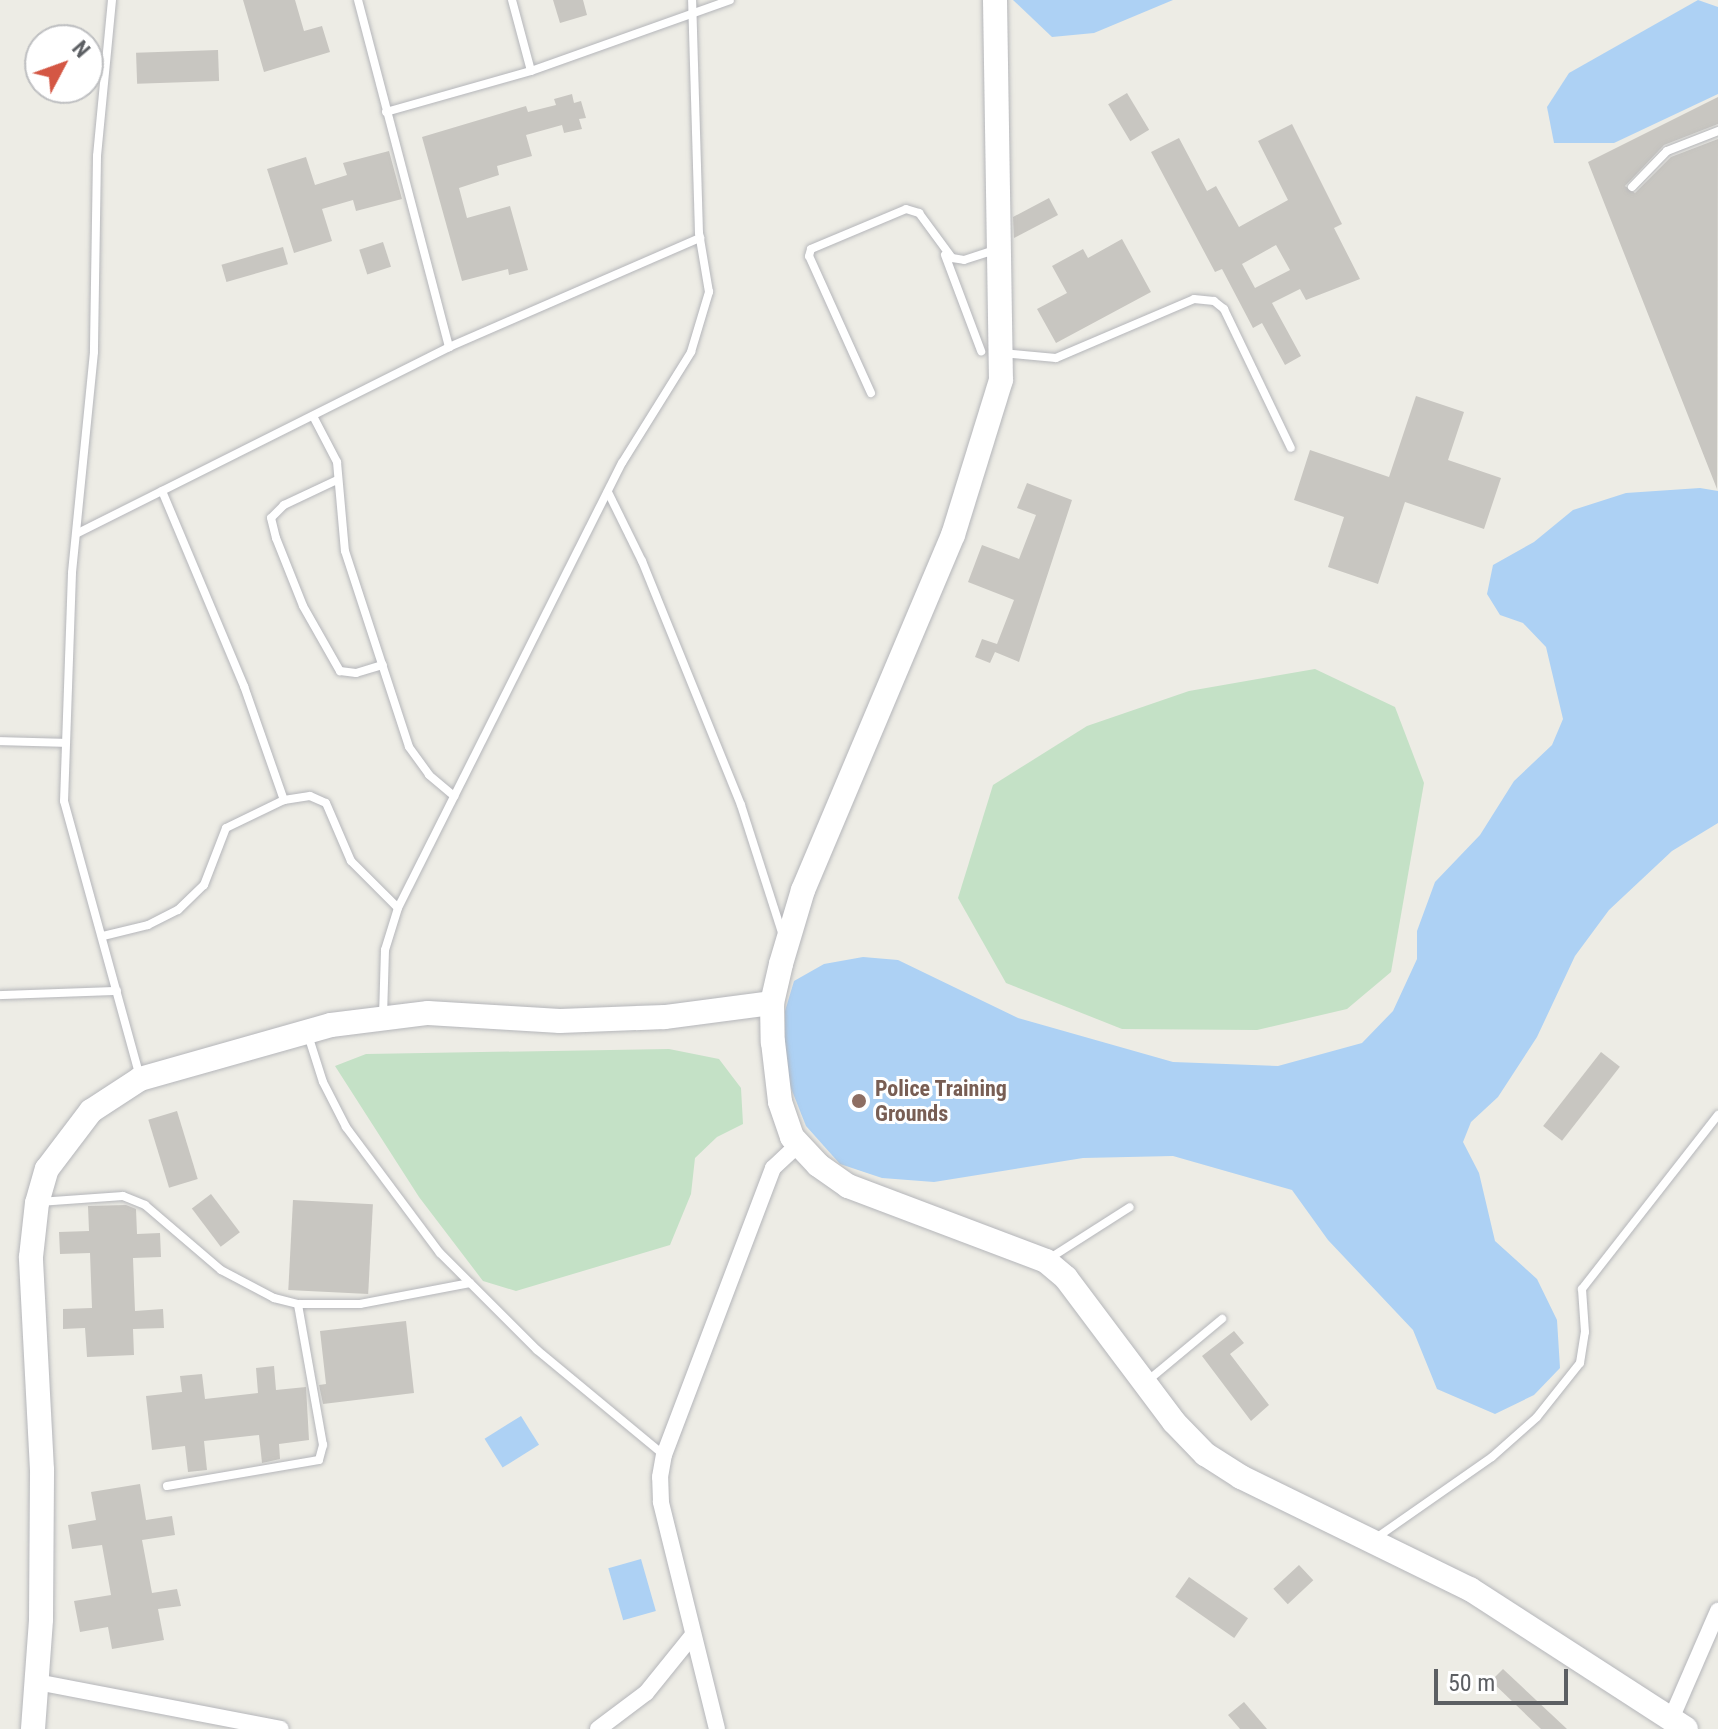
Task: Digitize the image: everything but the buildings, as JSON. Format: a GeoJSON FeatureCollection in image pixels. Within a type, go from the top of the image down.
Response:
{"type":"FeatureCollection","features":[{"type":"Feature","properties":{"kind":"street"},"geometry":{"type":"LineString","coordinates":[[995,0],[999,249],[992,352],[993,411],[953,535],[803,890],[772,1003],[780,1102],[799,1144],[848,1186],[892,1207],[1046,1261],[1066,1278],[1189,1439],[1223,1466],[1374,1540],[1517,1617],[1679,1724],[1718,1611]]}},
{"type":"Feature","properties":{"kind":"street"},"geometry":{"type":"LineString","coordinates":[[33,1729],[42,1470],[31,1257],[37,1203],[47,1169],[66,1140],[102,1102],[140,1079],[307,1031],[383,1017],[428,1013],[560,1021],[665,1017],[772,1003]]}},
{"type":"Feature","properties":{"kind":"street"},"geometry":{"type":"LineString","coordinates":[[717,1729],[661,1502],[664,1455],[773,1168],[799,1144]]}},
{"type":"Feature","properties":{"kind":"street"},"geometry":{"type":"LineString","coordinates":[[598,1729],[646,1693],[692,1636]]}},
{"type":"Feature","properties":{"kind":"street"},"geometry":{"type":"LineString","coordinates":[[37,1682],[280,1729]]}},
{"type":"Feature","properties":{"kind":"lane"},"geometry":{"type":"LineString","coordinates":[[112,0],[97,156],[94,352],[78,533],[64,801],[71,839],[103,936],[140,1079]]}},
{"type":"Feature","properties":{"kind":"lane"},"geometry":{"type":"LineString","coordinates":[[358,0],[449,347]]}},
{"type":"Feature","properties":{"kind":"lane"},"geometry":{"type":"LineString","coordinates":[[512,0],[531,71]]}},
{"type":"Feature","properties":{"kind":"lane"},"geometry":{"type":"LineString","coordinates":[[383,1017],[385,950],[398,908],[608,492],[691,352],[709,292],[700,238],[692,0]]}},
{"type":"Feature","properties":{"kind":"lane"},"geometry":{"type":"LineString","coordinates":[[386,112],[531,71],[694,16],[730,0]]}},
{"type":"Feature","properties":{"kind":"lane"},"geometry":{"type":"LineString","coordinates":[[1632,187],[1667,151],[1718,131]]}},
{"type":"Feature","properties":{"kind":"lane"},"geometry":{"type":"LineString","coordinates":[[871,393],[809,252],[906,209],[919,213],[945,254],[992,352],[1056,358],[1194,299],[1214,301],[1224,309],[1291,448]]}},
{"type":"Feature","properties":{"kind":"lane"},"geometry":{"type":"LineString","coordinates":[[78,533],[449,347],[700,238]]}},
{"type":"Feature","properties":{"kind":"lane"},"geometry":{"type":"LineString","coordinates":[[945,254],[964,260],[999,249]]}},
{"type":"Feature","properties":{"kind":"lane"},"geometry":{"type":"LineString","coordinates":[[313,416],[337,462],[345,551],[409,747],[429,775],[454,796]]}},
{"type":"Feature","properties":{"kind":"lane"},"geometry":{"type":"LineString","coordinates":[[337,480],[284,505],[271,518],[303,606],[340,671],[356,673],[383,665]]}},
{"type":"Feature","properties":{"kind":"lane"},"geometry":{"type":"LineString","coordinates":[[162,491],[244,686],[284,800]]}},
{"type":"Feature","properties":{"kind":"lane"},"geometry":{"type":"LineString","coordinates":[[608,492],[642,561],[741,805],[787,945]]}},
{"type":"Feature","properties":{"kind":"lane"},"geometry":{"type":"LineString","coordinates":[[0,741],[66,743]]}},
{"type":"Feature","properties":{"kind":"lane"},"geometry":{"type":"LineString","coordinates":[[103,936],[148,925],[178,910],[204,885],[226,828],[284,800],[322,799],[340,845],[398,908]]}},
{"type":"Feature","properties":{"kind":"lane"},"geometry":{"type":"LineString","coordinates":[[0,995],[117,991]]}},
{"type":"Feature","properties":{"kind":"lane"},"geometry":{"type":"LineString","coordinates":[[307,1031],[323,1082],[346,1127],[388,1188],[470,1283],[612,1417],[664,1455]]}},
{"type":"Feature","properties":{"kind":"lane"},"geometry":{"type":"LineString","coordinates":[[1374,1540],[1492,1457],[1537,1417],[1580,1363],[1585,1332],[1582,1289],[1718,1115]]}},
{"type":"Feature","properties":{"kind":"lane"},"geometry":{"type":"LineString","coordinates":[[37,1203],[123,1196],[145,1205],[221,1270],[274,1298],[298,1304],[360,1304],[470,1283]]}},
{"type":"Feature","properties":{"kind":"lane"},"geometry":{"type":"LineString","coordinates":[[1046,1261],[1130,1207]]}},
{"type":"Feature","properties":{"kind":"lane"},"geometry":{"type":"LineString","coordinates":[[167,1486],[319,1460],[323,1445],[298,1304]]}},
{"type":"Feature","properties":{"kind":"lane"},"geometry":{"type":"LineString","coordinates":[[1146,1382],[1222,1319]]}},
{"type":"Feature","properties":{"kind":"green space"},"geometry":{"type":"Polygon","coordinates":[[[1315,669],[1395,707],[1424,783],[1391,972],[1347,1009],[1257,1030],[1122,1029],[1006,983],[958,898],[993,785],[1087,726],[1189,691],[1315,669]]]}},
{"type":"Feature","properties":{"kind":"green space"},"geometry":{"type":"Polygon","coordinates":[[[669,1049],[719,1059],[741,1088],[743,1124],[717,1137],[695,1158],[691,1194],[670,1245],[516,1291],[483,1281],[419,1197],[335,1066],[366,1054],[669,1049]]]}},
{"type":"Feature","properties":{"kind":"water"},"geometry":{"type":"Polygon","coordinates":[[[1013,0],[1173,0],[1094,33],[1052,37],[1013,0]]]}},
{"type":"Feature","properties":{"kind":"water"},"geometry":{"type":"Polygon","coordinates":[[[1698,0],[1718,7],[1718,94],[1614,143],[1554,143],[1547,107],[1569,73],[1698,0]]]}},
{"type":"Feature","properties":{"kind":"water"},"geometry":{"type":"Polygon","coordinates":[[[1700,488],[1718,491],[1718,823],[1672,851],[1609,910],[1575,956],[1537,1037],[1498,1097],[1471,1122],[1463,1142],[1479,1173],[1495,1241],[1537,1279],[1557,1320],[1560,1368],[1534,1395],[1495,1414],[1437,1389],[1413,1330],[1328,1240],[1292,1190],[1173,1156],[1083,1158],[934,1182],[882,1178],[840,1164],[806,1126],[785,1073],[785,1011],[794,981],[824,964],[863,957],[898,960],[1018,1018],[1173,1062],[1278,1066],[1362,1043],[1393,1011],[1417,959],[1417,931],[1435,882],[1480,835],[1514,781],[1552,745],[1563,719],[1546,647],[1523,623],[1500,615],[1487,594],[1493,565],[1534,542],[1573,510],[1626,493],[1700,488]]]}},
{"type":"Feature","properties":{"kind":"water"},"geometry":{"type":"Polygon","coordinates":[[[521,1416],[539,1445],[503,1468],[485,1439],[521,1416]]]}},
{"type":"Feature","properties":{"kind":"water"},"geometry":{"type":"Polygon","coordinates":[[[641,1559],[656,1611],[623,1620],[608,1568],[641,1559]]]}},
{"type":"Feature","properties":{"kind":"place","name":"Police Training Grounds"},"geometry":{"type":"Point","coordinates":[859,1101]}}]}
